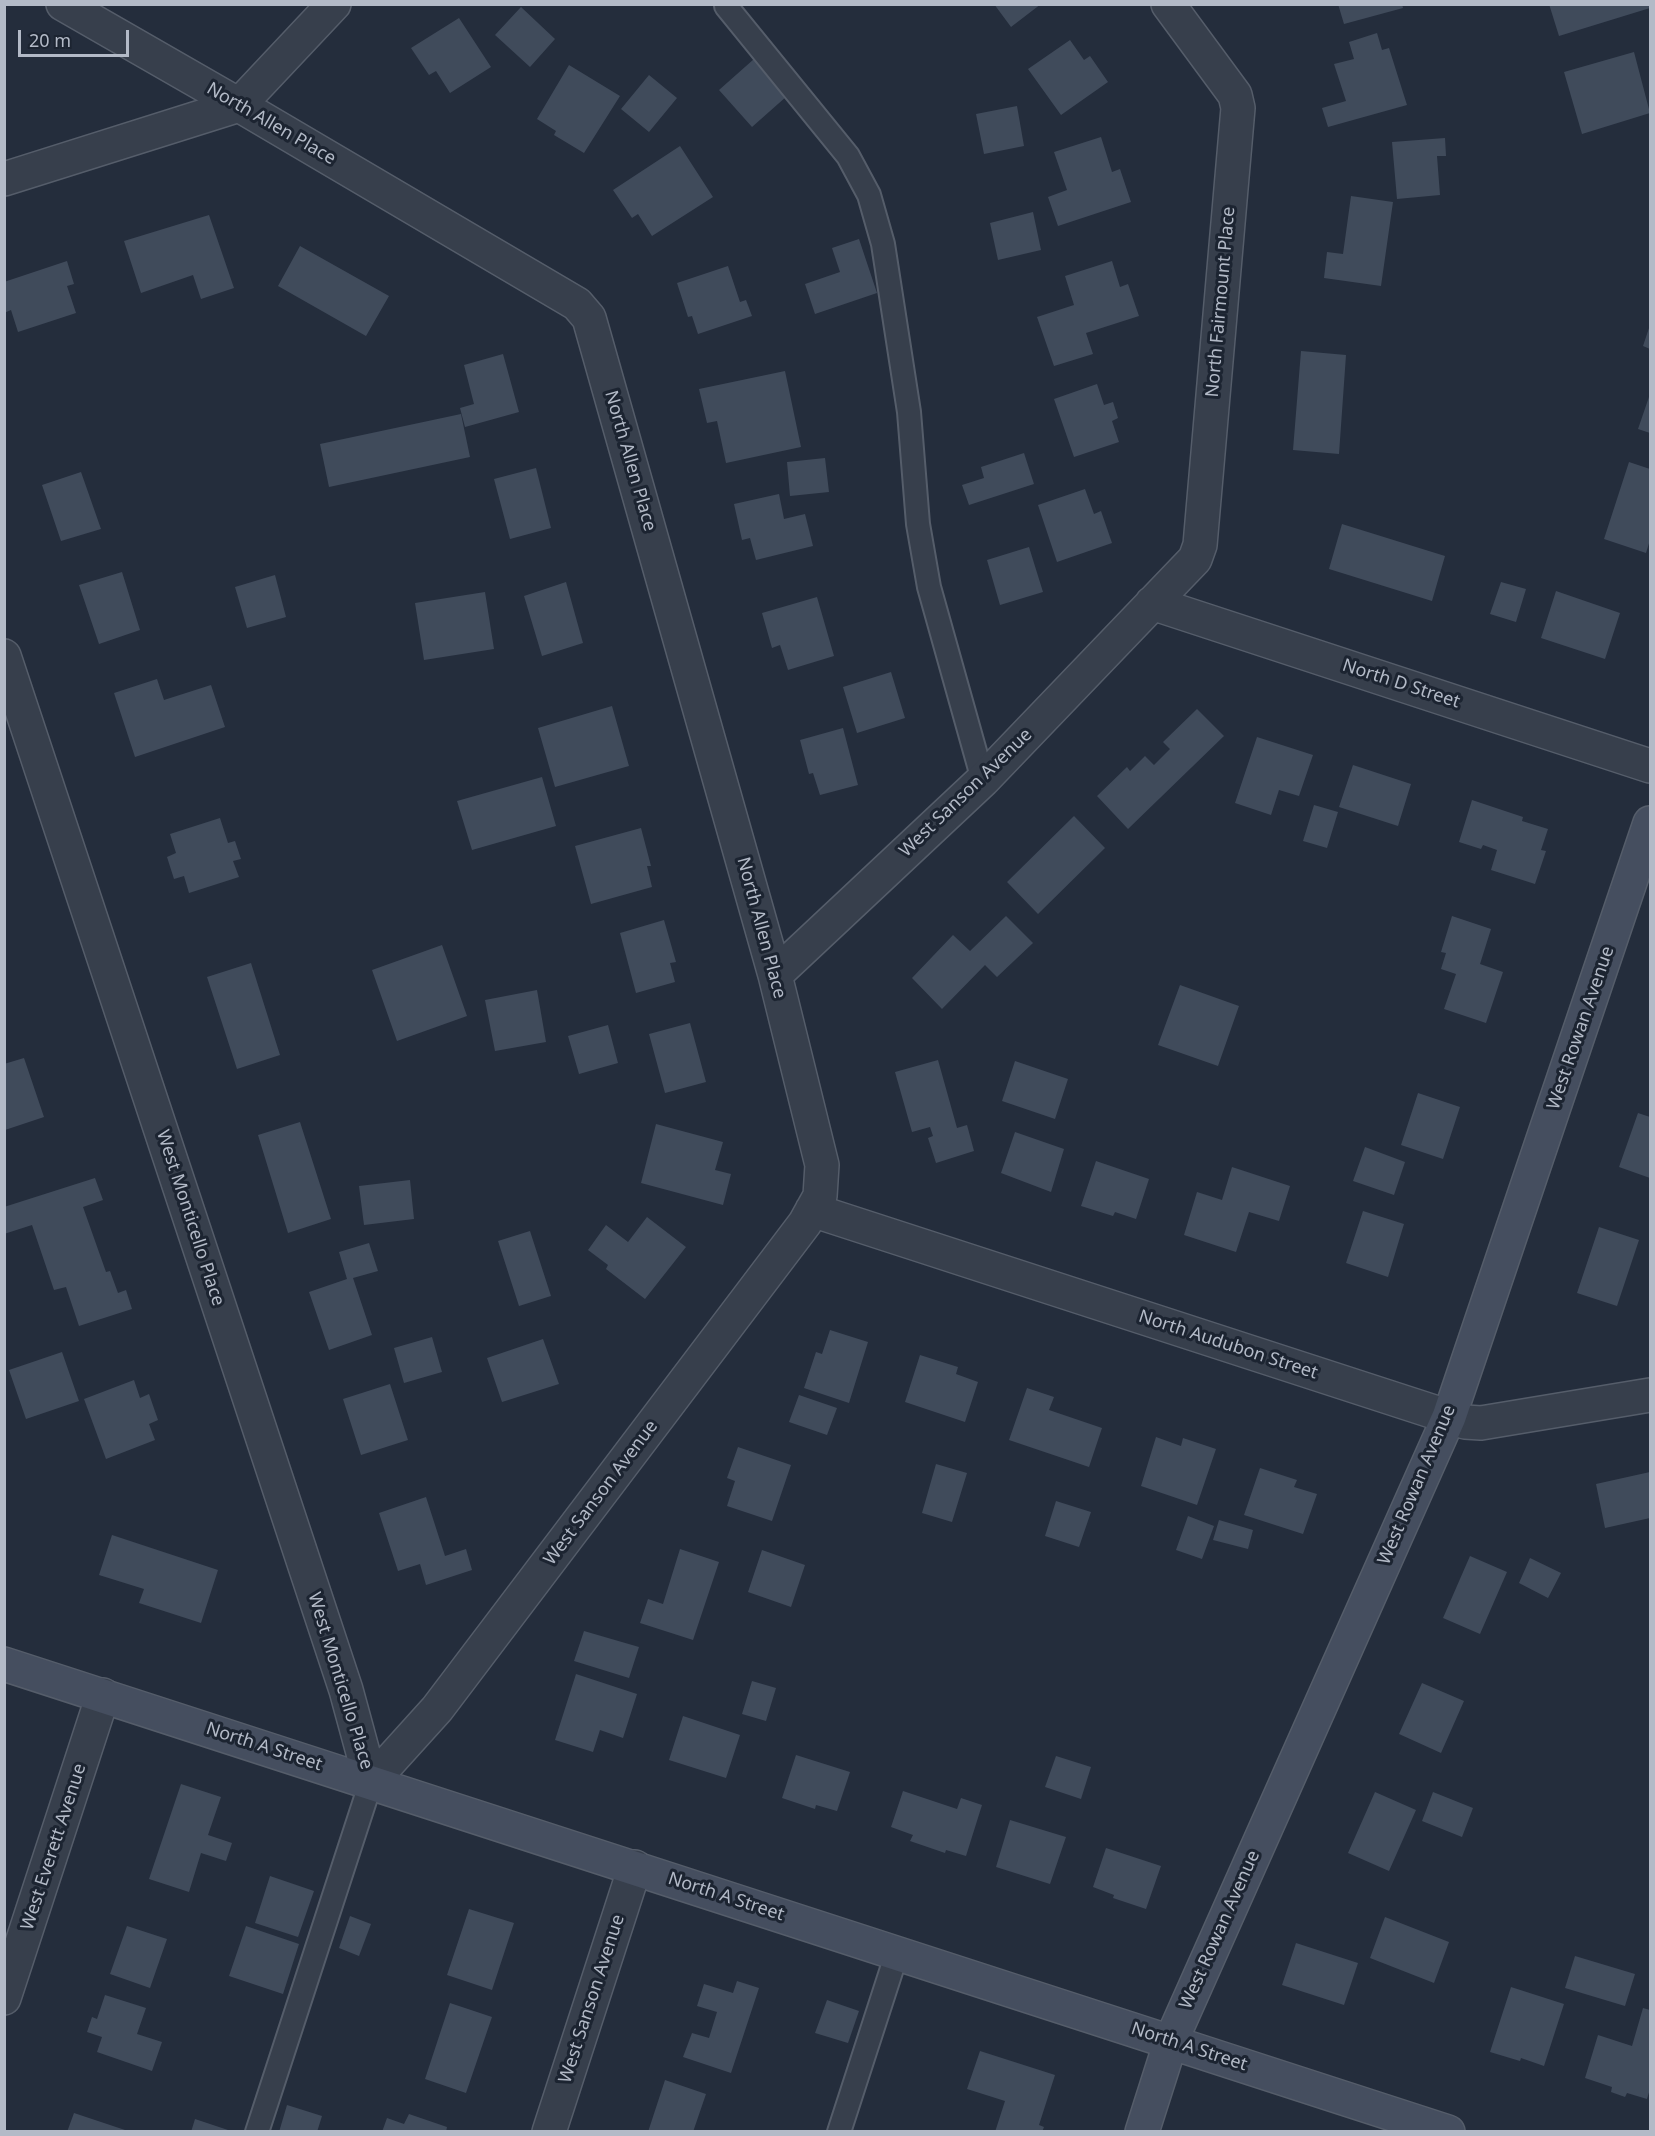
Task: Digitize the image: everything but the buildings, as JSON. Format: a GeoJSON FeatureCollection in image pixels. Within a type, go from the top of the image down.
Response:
{"type":"FeatureCollection","features":[{"type":"Feature","properties":{"kind":"street","name":"North Allen Place"},"geometry":{"type":"LineString","coordinates":[[63,4],[577,304],[589,318],[775,975],[822,1165],[816,1203]]}},
{"type":"Feature","properties":{"kind":"street"},"geometry":{"type":"LineString","coordinates":[[4,179],[239,105],[334,4]]}},
{"type":"Feature","properties":{"kind":"street","name":"North Fairmount Place"},"geometry":{"type":"LineString","coordinates":[[1152,603],[1195,559],[1200,545],[1238,108],[1235,95],[1168,4]]}},
{"type":"Feature","properties":{"kind":"street","name":"North D Street"},"geometry":{"type":"LineString","coordinates":[[1152,603],[1650,766]]}},
{"type":"Feature","properties":{"kind":"street","name":"West Sanson Avenue"},"geometry":{"type":"LineString","coordinates":[[775,975],[983,780],[1152,603]]}},
{"type":"Feature","properties":{"kind":"street","name":"West Monticello Place"},"geometry":{"type":"LineString","coordinates":[[4,656],[346,1690],[371,1782]]}},
{"type":"Feature","properties":{"kind":"street","name":"West Rowan Avenue"},"geometry":{"type":"LineString","coordinates":[[1142,2132],[1171,2041],[1449,1417],[1650,823]]}},
{"type":"Feature","properties":{"kind":"street","name":"West Sanson Avenue"},"geometry":{"type":"LineString","coordinates":[[371,1782],[437,1708],[805,1223],[816,1203]]}},
{"type":"Feature","properties":{"kind":"street","name":"North Audubon Street"},"geometry":{"type":"LineString","coordinates":[[816,1203],[1465,1422],[1481,1423],[1650,1395]]}},
{"type":"Feature","properties":{"kind":"street","name":"North A Street"},"geometry":{"type":"LineString","coordinates":[[4,1664],[1448,2132]]}},
{"type":"Feature","properties":{"kind":"street","name":"West Everett Avenue"},"geometry":{"type":"LineString","coordinates":[[4,1998],[103,1695]]}},
{"type":"Feature","properties":{"kind":"street","name":"West Sanson Avenue"},"geometry":{"type":"LineString","coordinates":[[549,2132],[635,1867]]}},
{"type":"Feature","properties":{"kind":"lane"},"geometry":{"type":"LineString","coordinates":[[726,6],[848,156],[869,195],[884,243],[909,412],[918,524],[929,587],[983,780]]}},
{"type":"Feature","properties":{"kind":"lane"},"geometry":{"type":"LineString","coordinates":[[257,2132],[371,1782]]}},
{"type":"Feature","properties":{"kind":"lane"},"geometry":{"type":"LineString","coordinates":[[839,2132],[897,1953]]}}]}
